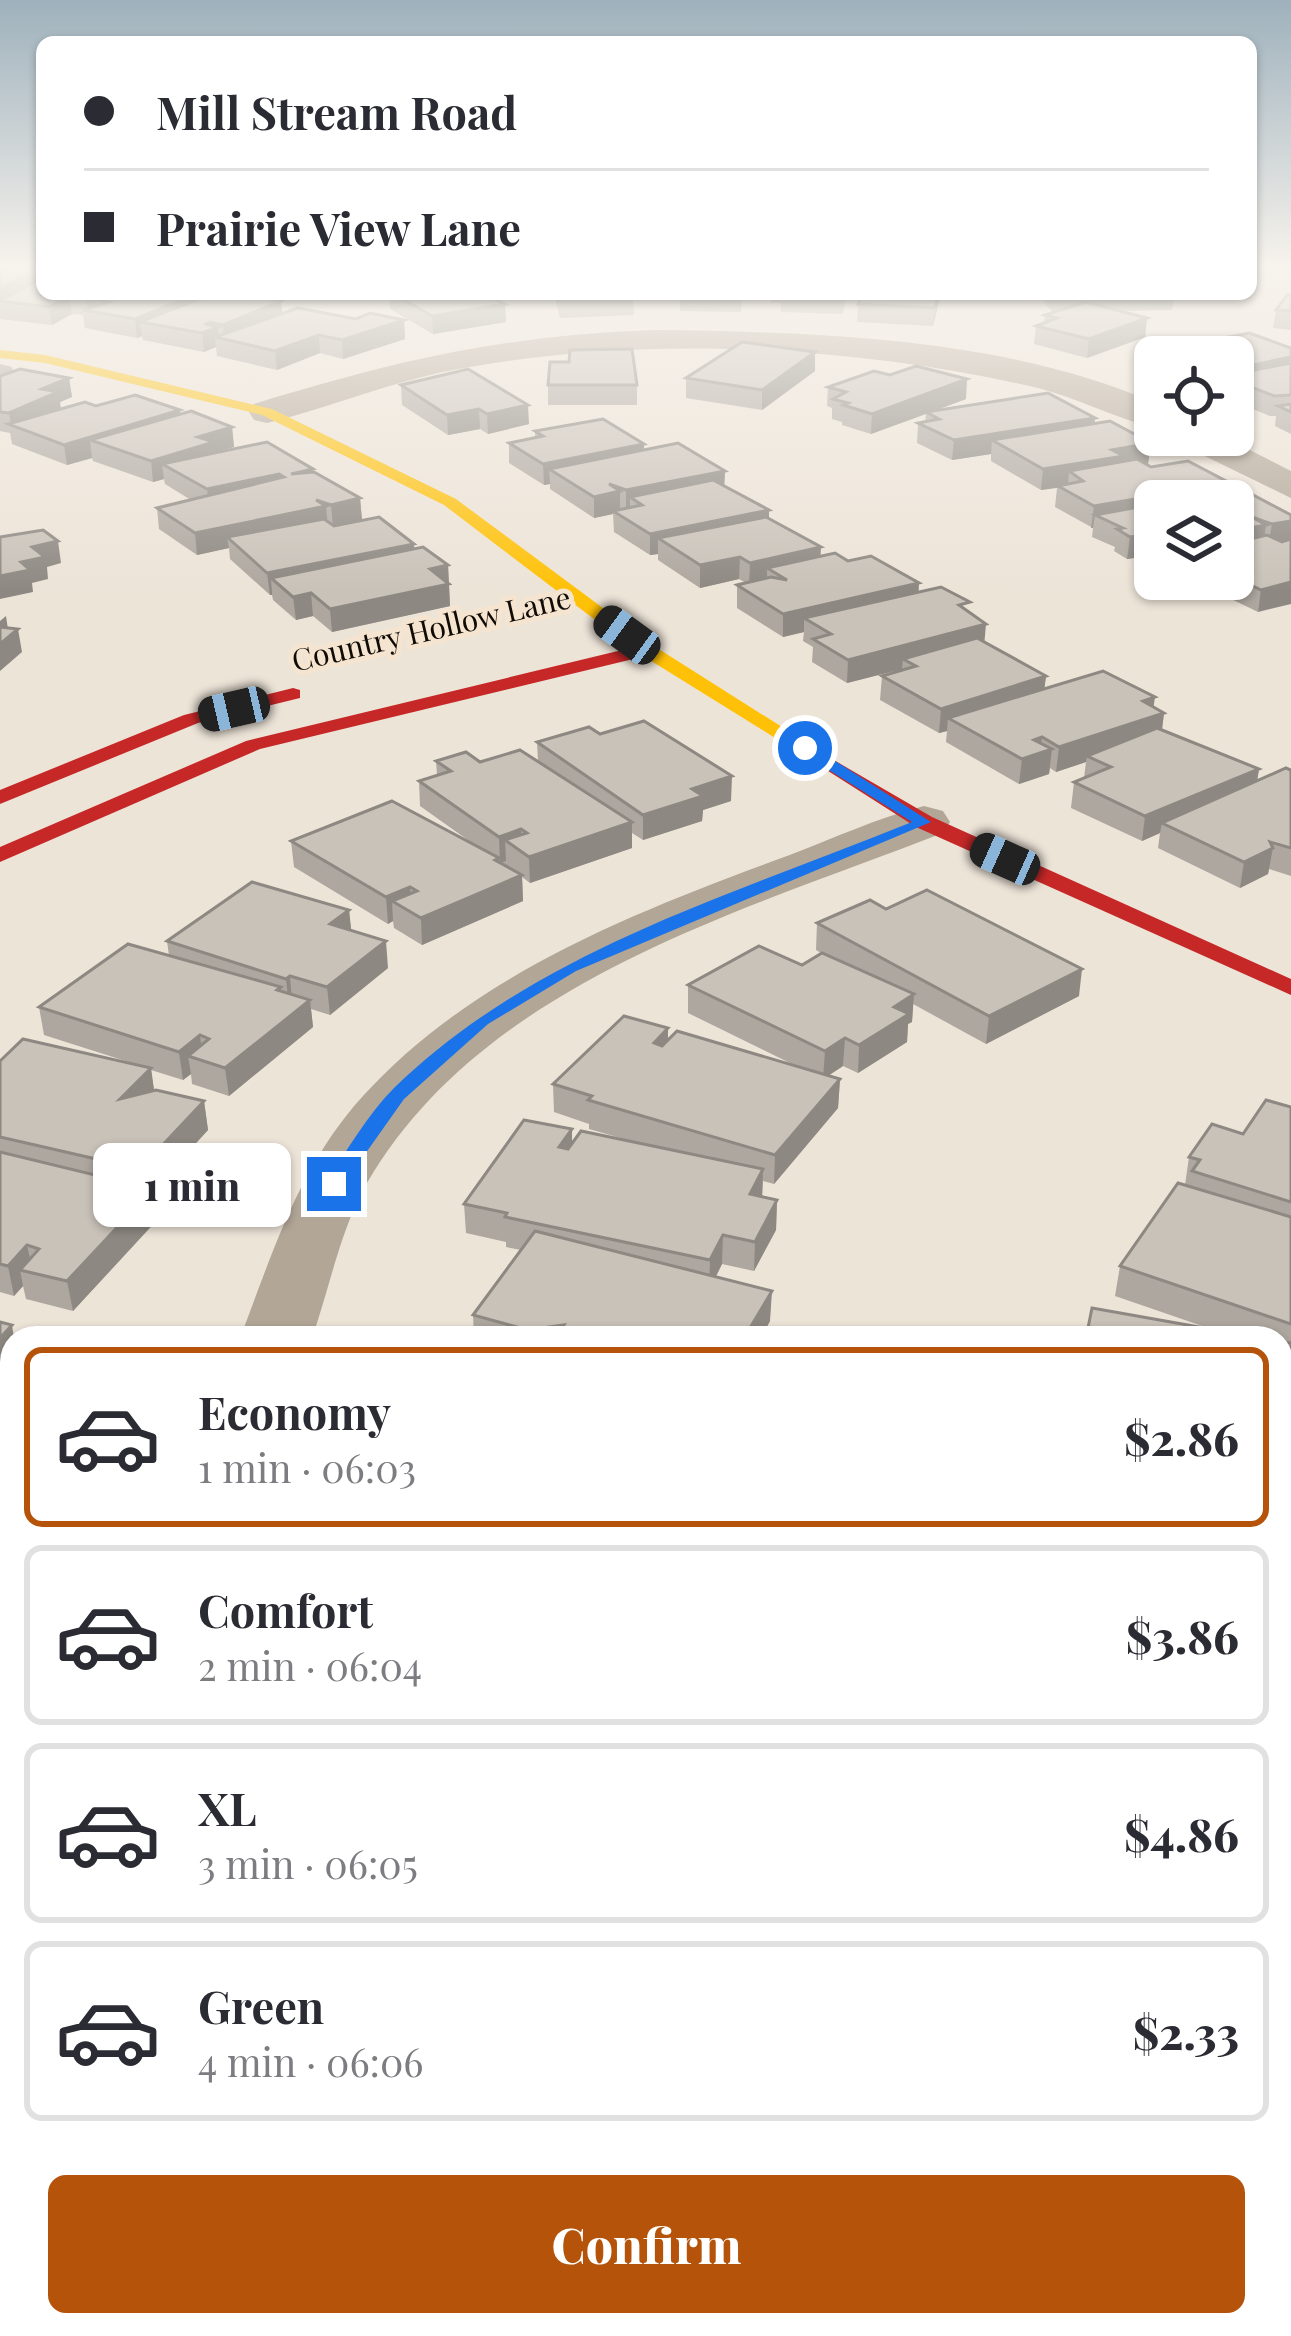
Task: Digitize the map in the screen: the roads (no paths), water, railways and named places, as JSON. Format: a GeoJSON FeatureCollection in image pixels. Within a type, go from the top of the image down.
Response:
{"type":"FeatureCollection","features":[{"type":"Feature","properties":{"kind":"street"},"geometry":{"type":"LineString","coordinates":[[104,373],[267,412],[450,502],[647,650],[924,822],[1291,988]]}},
{"type":"Feature","properties":{"kind":"street"},"geometry":{"type":"LineString","coordinates":[[267,412],[396,373]]}},
{"type":"Feature","properties":{"kind":"street"},"geometry":{"type":"LineString","coordinates":[[1015,373],[1134,410]]}},
{"type":"Feature","properties":{"kind":"street"},"geometry":{"type":"LineString","coordinates":[[1232,456],[1291,486]]}},
{"type":"Feature","properties":{"kind":"street","name":"Country Hollow Lane"},"geometry":{"type":"LineString","coordinates":[[571,629],[606,620]]}},
{"type":"Feature","properties":{"kind":"street","name":"Country Hollow Lane"},"geometry":{"type":"LineString","coordinates":[[0,855],[253,745],[647,650]]}},
{"type":"Feature","properties":{"kind":"street","name":"Country Hollow Lane"},"geometry":{"type":"LineString","coordinates":[[0,798],[191,718],[328,686]]}},
{"type":"Feature","properties":{"kind":"street"},"geometry":{"type":"LineString","coordinates":[[281,1326],[334,1184],[397,1095],[482,1021],[570,967],[924,822]]}}]}
